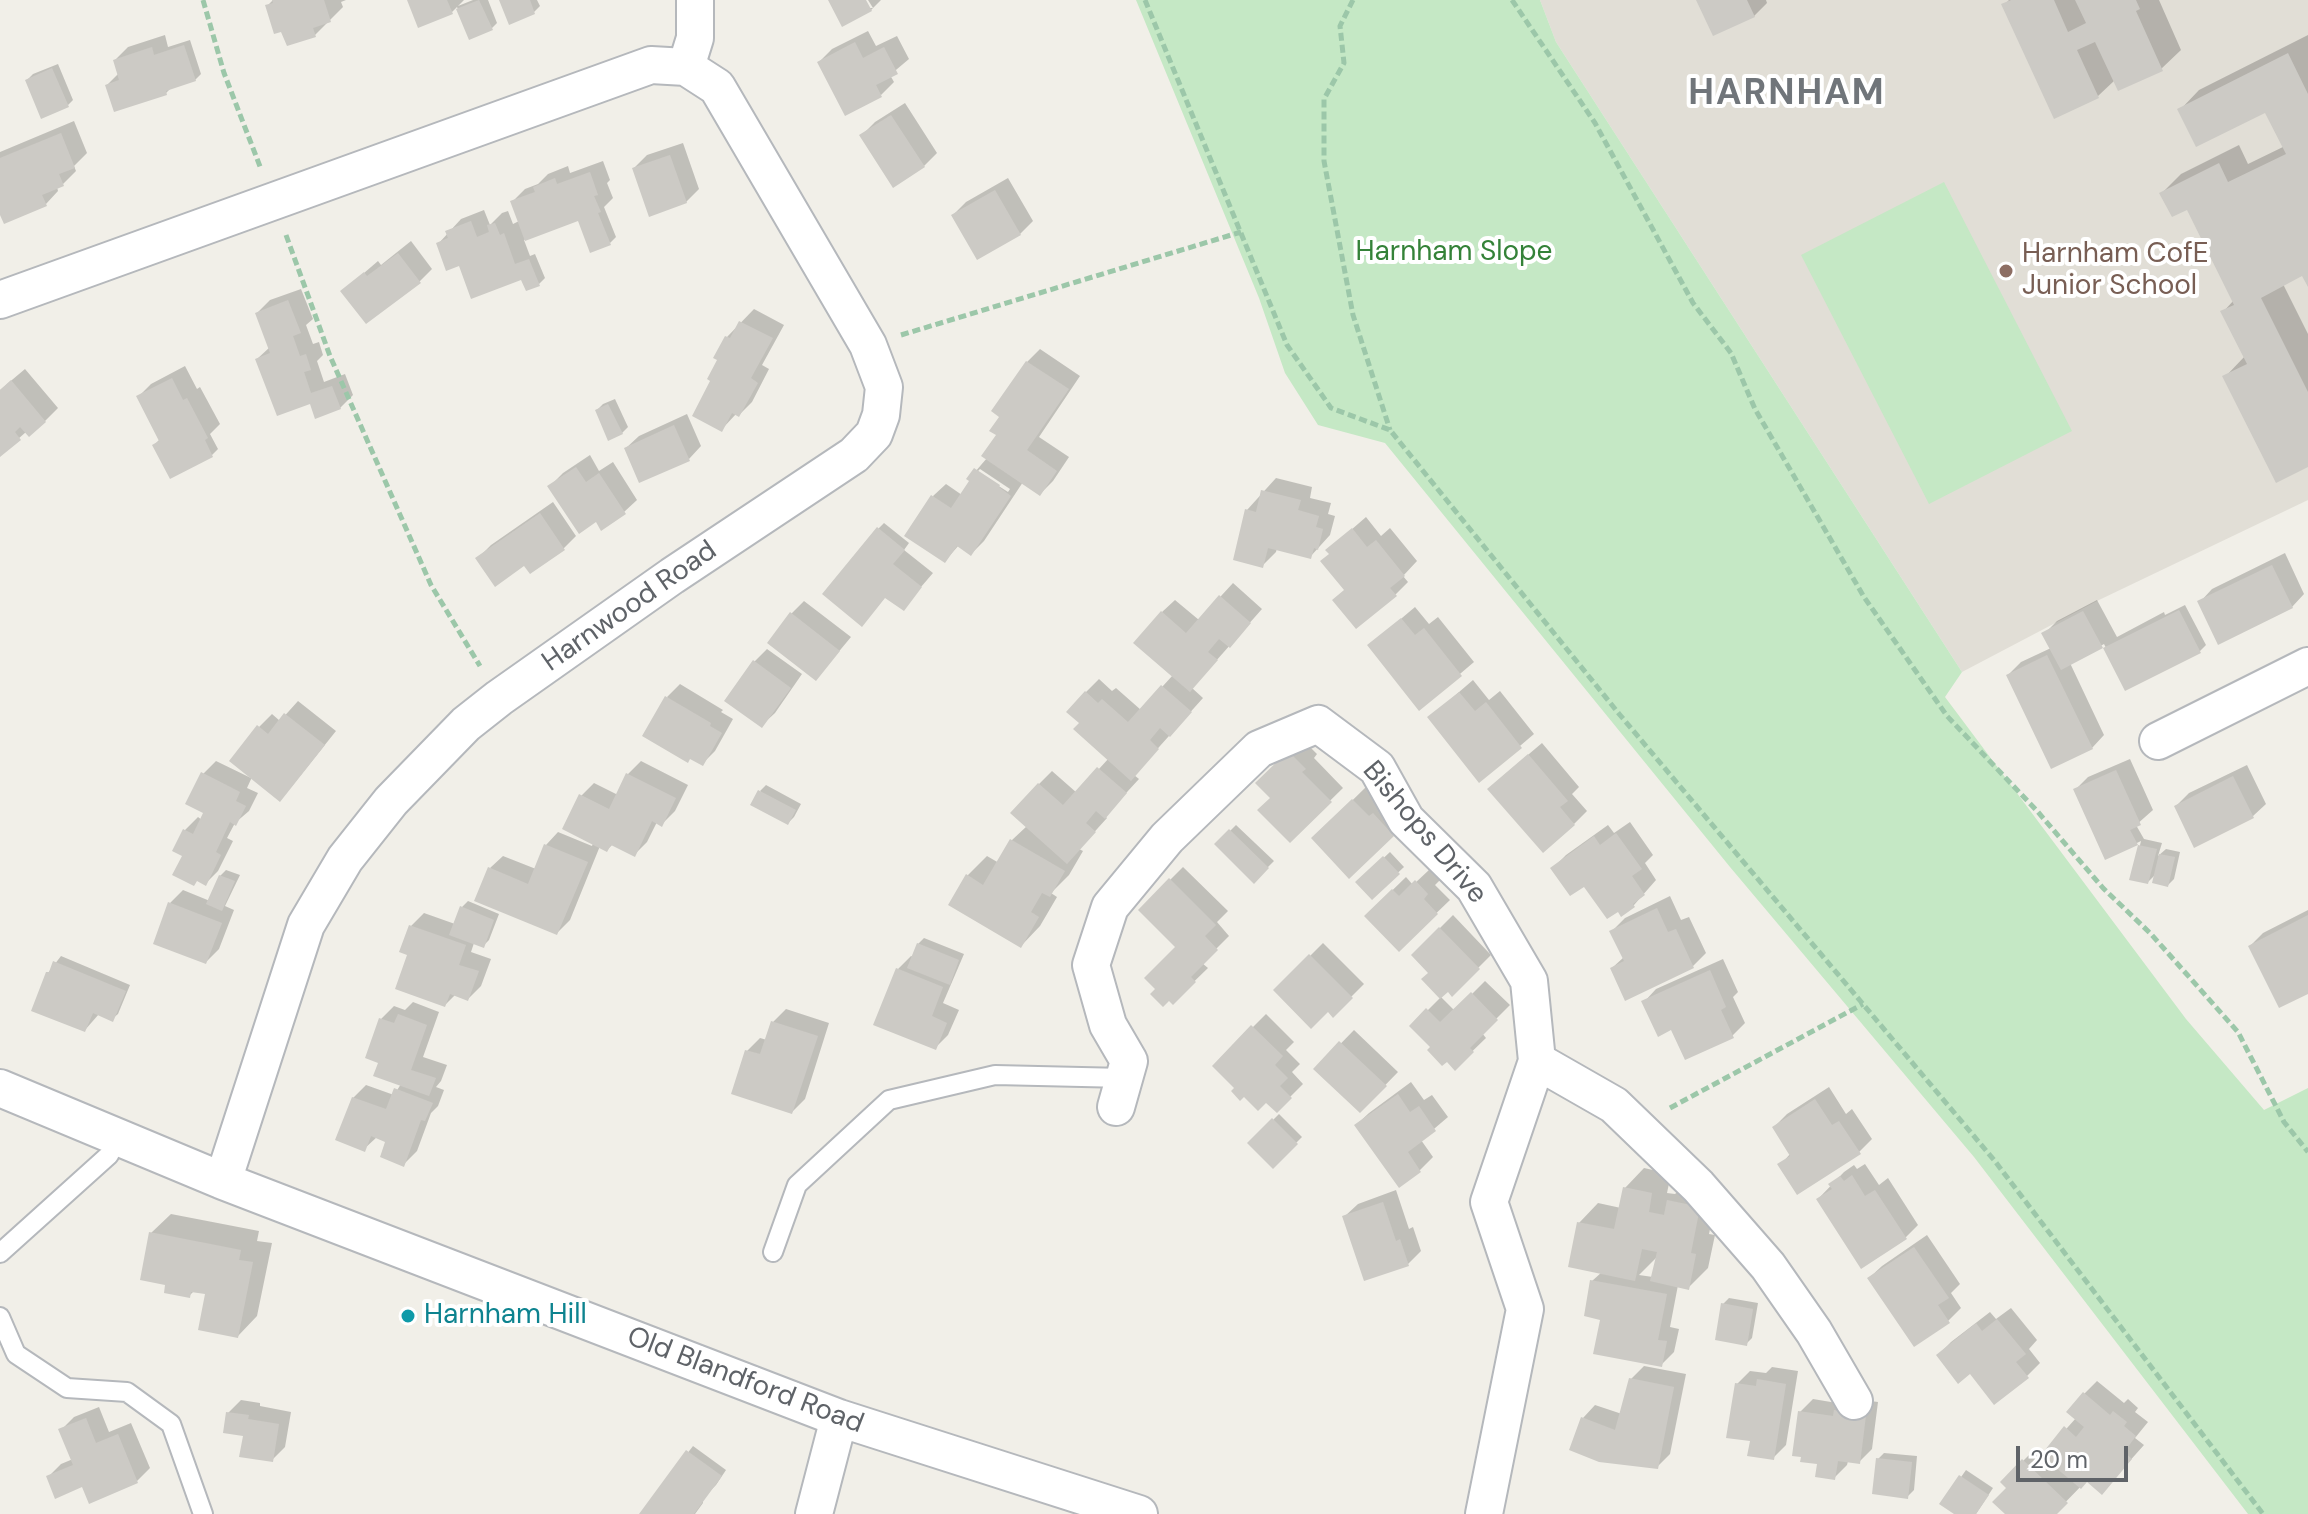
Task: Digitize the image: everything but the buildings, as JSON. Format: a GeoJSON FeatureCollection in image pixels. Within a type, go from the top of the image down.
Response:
{"type":"FeatureCollection","features":[{"type":"Feature","properties":{"kind":"street"},"geometry":{"type":"LineString","coordinates":[[0,300],[651,65],[686,67],[695,38],[695,0]]}},
{"type":"Feature","properties":{"kind":"street","name":"Harnwood Road"},"geometry":{"type":"LineString","coordinates":[[223,1181],[306,925],[345,859],[391,801],[466,724],[499,698],[672,576],[854,455],[874,434],[881,415],[884,387],[868,345],[717,87],[686,67]]}},
{"type":"Feature","properties":{"kind":"street"},"geometry":{"type":"LineString","coordinates":[[2158,741],[2308,666]]}},
{"type":"Feature","properties":{"kind":"street","name":"Bishops Drive"},"geometry":{"type":"LineString","coordinates":[[1120,1093],[1129,1061],[1108,1025],[1091,965],[1110,907],[1167,838],[1259,749],[1318,724],[1377,768],[1406,820],[1474,887],[1529,981],[1537,1061],[1489,1202],[1525,1309],[1484,1514]]}},
{"type":"Feature","properties":{"kind":"street"},"geometry":{"type":"LineString","coordinates":[[1537,1061],[1614,1105],[1698,1186],[1768,1266],[1814,1332],[1854,1401]]}},
{"type":"Feature","properties":{"kind":"street","name":"Old Blandford Road"},"geometry":{"type":"LineString","coordinates":[[0,1088],[223,1181],[839,1418],[1139,1514]]}},
{"type":"Feature","properties":{"kind":"street"},"geometry":{"type":"LineString","coordinates":[[814,1514],[839,1418]]}},
{"type":"Feature","properties":{"kind":"lane"},"geometry":{"type":"LineString","coordinates":[[773,1252],[797,1185],[889,1100],[995,1075],[1120,1093]]}},
{"type":"Feature","properties":{"kind":"lane"},"geometry":{"type":"LineString","coordinates":[[0,1253],[109,1155],[119,1137]]}},
{"type":"Feature","properties":{"kind":"lane"},"geometry":{"type":"LineString","coordinates":[[0,1317],[16,1354],[67,1388],[127,1392],[171,1424],[203,1514]]}},
{"type":"Feature","properties":{"kind":"path"},"geometry":{"type":"LineString","coordinates":[[203,0],[224,73],[330,356],[431,585],[499,698]]}},
{"type":"Feature","properties":{"kind":"path"},"geometry":{"type":"LineString","coordinates":[[1145,0],[1287,345],[1331,408],[1390,430]]}},
{"type":"Feature","properties":{"kind":"path"},"geometry":{"type":"LineString","coordinates":[[1353,0],[1340,26],[1344,63],[1324,99],[1324,161],[1353,315],[1390,430],[1620,715],[1994,1160],[2263,1514]]}},
{"type":"Feature","properties":{"kind":"path"},"geometry":{"type":"LineString","coordinates":[[1512,0],[1595,123],[1693,303],[1731,353],[1755,409],[1864,597],[1947,716],[2238,1032],[2284,1122],[2308,1152]]}},
{"type":"Feature","properties":{"kind":"path"},"geometry":{"type":"LineString","coordinates":[[868,345],[1241,232]]}},
{"type":"Feature","properties":{"kind":"path"},"geometry":{"type":"LineString","coordinates":[[1636,1127],[1863,1004]]}},
{"type":"Feature","properties":{"kind":"shaded area","name":"Harnham CofE Junior School"},"geometry":{"type":"Polygon","coordinates":[[[1540,0],[2308,0],[2308,500],[2099,600],[1962,672],[1556,42],[1540,0]]]}},
{"type":"Feature","properties":{"kind":"green space","name":"Harnham Slope"},"geometry":{"type":"Polygon","coordinates":[[[1136,0],[1540,0],[1556,42],[1962,672],[1945,697],[2186,1019],[2264,1110],[2308,1088],[2308,1514],[2248,1514],[1974,1157],[1730,867],[1385,443],[1318,425],[1285,373],[1259,298],[1136,0]]]}},
{"type":"Feature","properties":{"kind":"green space"},"geometry":{"type":"Polygon","coordinates":[[[1944,182],[2072,431],[1929,504],[1801,255],[1944,182]]]}},
{"type":"Feature","properties":{"kind":"place","name":"Harnham CofE Junior School"},"geometry":{"type":"Point","coordinates":[2006,271]}},
{"type":"Feature","properties":{"kind":"place","name":"Harnham Hill"},"geometry":{"type":"Point","coordinates":[408,1316]}},
{"type":"Feature","properties":{"kind":"district","name":"HARNHAM"},"geometry":{"type":"Point","coordinates":[1787,95]}}]}
